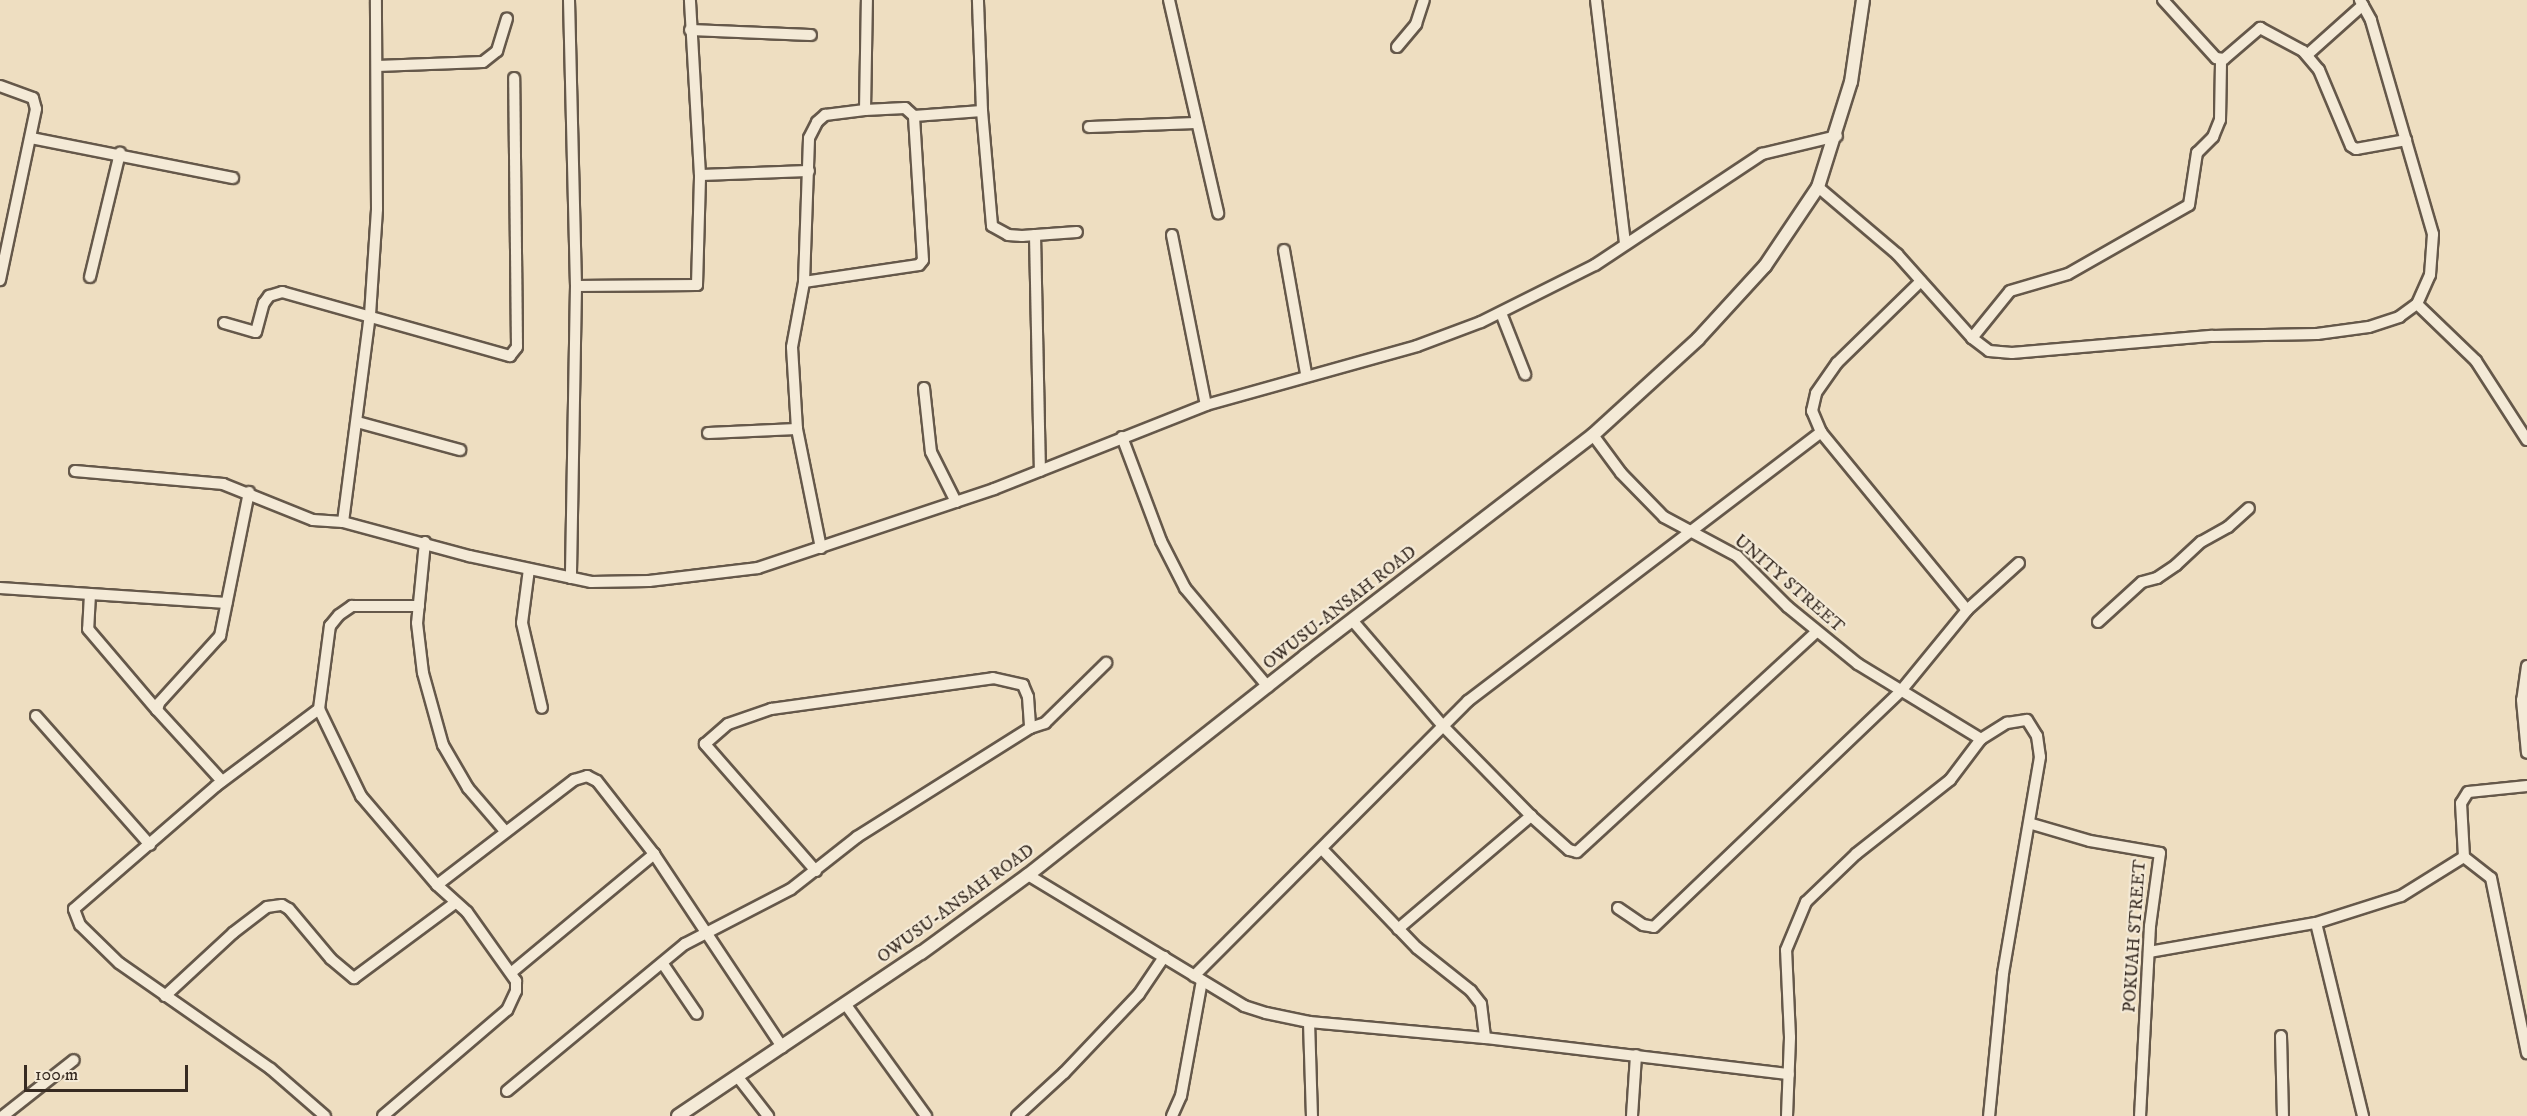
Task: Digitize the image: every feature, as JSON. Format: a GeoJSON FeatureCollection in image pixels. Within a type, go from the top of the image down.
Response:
{"type":"FeatureCollection","features":[{"type":"Feature","properties":{"kind":"street"},"geometry":{"type":"LineString","coordinates":[[343,522],[370,315],[377,198],[376,0]]}},
{"type":"Feature","properties":{"kind":"street"},"geometry":{"type":"LineString","coordinates":[[569,0],[576,286],[571,578]]}},
{"type":"Feature","properties":{"kind":"street"},"geometry":{"type":"LineString","coordinates":[[576,286],[697,285],[700,175],[690,0]]}},
{"type":"Feature","properties":{"kind":"street"},"geometry":{"type":"LineString","coordinates":[[865,110],[867,0]]}},
{"type":"Feature","properties":{"kind":"street"},"geometry":{"type":"LineString","coordinates":[[978,0],[982,111],[992,226],[1008,235],[1077,232]]}},
{"type":"Feature","properties":{"kind":"street"},"geometry":{"type":"LineString","coordinates":[[1169,0],[1218,213]]}},
{"type":"Feature","properties":{"kind":"street"},"geometry":{"type":"LineString","coordinates":[[1396,47],[1416,24],[1424,0]]}},
{"type":"Feature","properties":{"kind":"street"},"geometry":{"type":"LineString","coordinates":[[1596,0],[1625,243]]}},
{"type":"Feature","properties":{"kind":"street","name":"OWUSU-ANSAH ROAD"},"geometry":{"type":"LineString","coordinates":[[678,1116],[846,1005],[1028,875],[1593,435],[1733,305],[1818,187],[1837,136],[1851,82],[1863,0]]}},
{"type":"Feature","properties":{"kind":"street"},"geometry":{"type":"LineString","coordinates":[[1972,338],[2010,291],[2068,274],[2189,205],[2194,161],[2213,137],[2220,120],[2221,60],[2163,0]]}},
{"type":"Feature","properties":{"kind":"street"},"geometry":{"type":"LineString","coordinates":[[1818,187],[1890,247],[1972,338],[1989,351],[1999,353],[2212,336],[2318,334],[2369,327],[2399,317],[2417,304],[2430,275],[2434,255],[2433,234],[2371,20],[2361,2],[2307,55]]}},
{"type":"Feature","properties":{"kind":"street"},"geometry":{"type":"LineString","coordinates":[[377,66],[483,62],[497,51],[507,18]]}},
{"type":"Feature","properties":{"kind":"street"},"geometry":{"type":"LineString","coordinates":[[2221,60],[2260,28],[2307,55],[2319,70],[2351,146],[2356,149],[2406,140]]}},
{"type":"Feature","properties":{"kind":"street"},"geometry":{"type":"LineString","coordinates":[[690,30],[811,35]]}},
{"type":"Feature","properties":{"kind":"street"},"geometry":{"type":"LineString","coordinates":[[224,323],[256,332],[264,303],[269,296],[282,292],[510,356],[517,347],[514,78]]}},
{"type":"Feature","properties":{"kind":"street"},"geometry":{"type":"LineString","coordinates":[[0,86],[33,98],[36,109],[0,280]]}},
{"type":"Feature","properties":{"kind":"street"},"geometry":{"type":"LineString","coordinates":[[804,282],[919,265],[923,260],[914,116],[905,108],[825,115],[817,122],[809,138],[804,282],[792,347],[797,429],[821,548]]}},
{"type":"Feature","properties":{"kind":"street"},"geometry":{"type":"LineString","coordinates":[[914,116],[982,111]]}},
{"type":"Feature","properties":{"kind":"street"},"geometry":{"type":"LineString","coordinates":[[1089,127],[1197,123]]}},
{"type":"Feature","properties":{"kind":"street"},"geometry":{"type":"LineString","coordinates":[[75,471],[224,484],[249,492],[313,520],[343,522],[529,569],[591,582],[684,578],[758,568],[956,502],[1206,405],[1306,374],[1418,346],[1501,313],[1595,265],[1762,154],[1837,136]]}},
{"type":"Feature","properties":{"kind":"street"},"geometry":{"type":"LineString","coordinates":[[31,138],[120,153],[233,178]]}},
{"type":"Feature","properties":{"kind":"street"},"geometry":{"type":"LineString","coordinates":[[90,277],[120,153]]}},
{"type":"Feature","properties":{"kind":"street"},"geometry":{"type":"LineString","coordinates":[[700,175],[809,171]]}},
{"type":"Feature","properties":{"kind":"street"},"geometry":{"type":"LineString","coordinates":[[1035,235],[1040,471]]}},
{"type":"Feature","properties":{"kind":"street"},"geometry":{"type":"LineString","coordinates":[[1172,235],[1206,405]]}},
{"type":"Feature","properties":{"kind":"street"},"geometry":{"type":"LineString","coordinates":[[1284,250],[1306,374]]}},
{"type":"Feature","properties":{"kind":"street"},"geometry":{"type":"LineString","coordinates":[[1921,281],[1837,363],[1816,393],[1812,411],[1821,432],[1967,610]]}},
{"type":"Feature","properties":{"kind":"street"},"geometry":{"type":"LineString","coordinates":[[2417,304],[2476,361],[2527,440]]}},
{"type":"Feature","properties":{"kind":"street"},"geometry":{"type":"LineString","coordinates":[[1501,313],[1525,374]]}},
{"type":"Feature","properties":{"kind":"street"},"geometry":{"type":"LineString","coordinates":[[924,388],[930,452],[956,502]]}},
{"type":"Feature","properties":{"kind":"street"},"geometry":{"type":"LineString","coordinates":[[357,423],[460,450]]}},
{"type":"Feature","properties":{"kind":"street"},"geometry":{"type":"LineString","coordinates":[[708,434],[797,429]]}},
{"type":"Feature","properties":{"kind":"street"},"geometry":{"type":"LineString","coordinates":[[1172,1116],[1180,1096],[1198,978],[1468,701],[1821,432]]}},
{"type":"Feature","properties":{"kind":"street","name":"UNITY STREET"},"geometry":{"type":"LineString","coordinates":[[1593,435],[1648,502],[1664,517],[1737,556],[1816,632],[1900,692],[1981,739]]}},
{"type":"Feature","properties":{"kind":"street"},"geometry":{"type":"LineString","coordinates":[[1122,437],[1161,541],[1185,588],[1268,687]]}},
{"type":"Feature","properties":{"kind":"street"},"geometry":{"type":"LineString","coordinates":[[157,710],[220,636],[249,492]]}},
{"type":"Feature","properties":{"kind":"street"},"geometry":{"type":"LineString","coordinates":[[2098,622],[2142,582],[2157,578],[2176,565],[2201,542],[2228,527],[2249,508]]}},
{"type":"Feature","properties":{"kind":"street"},"geometry":{"type":"LineString","coordinates":[[425,542],[419,606],[423,673],[442,745],[468,788],[505,831]]}},
{"type":"Feature","properties":{"kind":"street"},"geometry":{"type":"LineString","coordinates":[[1618,908],[1643,925],[1654,927],[1900,692],[1967,610],[2019,563]]}},
{"type":"Feature","properties":{"kind":"street"},"geometry":{"type":"LineString","coordinates":[[529,569],[522,623],[542,708]]}},
{"type":"Feature","properties":{"kind":"street"},"geometry":{"type":"LineString","coordinates":[[0,588],[227,603]]}},
{"type":"Feature","properties":{"kind":"street"},"geometry":{"type":"LineString","coordinates":[[90,594],[88,629],[222,782]]}},
{"type":"Feature","properties":{"kind":"street"},"geometry":{"type":"LineString","coordinates":[[383,1116],[507,1010],[516,991],[512,972],[484,933],[437,885],[361,796],[319,709],[330,626],[339,615],[352,606],[419,606]]}},
{"type":"Feature","properties":{"kind":"street"},"geometry":{"type":"LineString","coordinates":[[1352,621],[1443,726],[1531,816],[1569,850],[1582,851],[1816,632]]}},
{"type":"Feature","properties":{"kind":"street"},"geometry":{"type":"LineString","coordinates":[[507,1091],[685,944],[791,889],[857,837],[1030,728],[1045,723],[1106,663]]}},
{"type":"Feature","properties":{"kind":"street"},"geometry":{"type":"LineString","coordinates":[[2527,666],[2522,692],[2527,753]]}},
{"type":"Feature","properties":{"kind":"street"},"geometry":{"type":"LineString","coordinates":[[816,871],[705,744],[728,724],[771,709],[993,678],[1023,685],[1028,697],[1030,728]]}},
{"type":"Feature","properties":{"kind":"street"},"geometry":{"type":"LineString","coordinates":[[319,709],[222,782],[80,902],[75,915],[80,925],[119,963],[272,1069],[324,1116]]}},
{"type":"Feature","properties":{"kind":"street"},"geometry":{"type":"LineString","coordinates":[[36,716],[150,845]]}},
{"type":"Feature","properties":{"kind":"street"},"geometry":{"type":"LineString","coordinates":[[1787,1116],[1789,1074],[1786,950],[1806,902],[1830,875],[1950,780],[1981,739],[2014,720],[2027,720],[2034,726],[2040,757],[2031,824],[2003,974],[1989,1116]]}},
{"type":"Feature","properties":{"kind":"street"},"geometry":{"type":"LineString","coordinates":[[437,885],[574,780],[587,776],[597,781],[654,854],[782,1047]]}},
{"type":"Feature","properties":{"kind":"street"},"geometry":{"type":"LineString","coordinates":[[2464,857],[2463,795],[2527,786]]}},
{"type":"Feature","properties":{"kind":"street"},"geometry":{"type":"LineString","coordinates":[[1398,929],[1531,816]]}},
{"type":"Feature","properties":{"kind":"street","name":"POKUAH STREET"},"geometry":{"type":"LineString","coordinates":[[2031,824],[2090,841],[2160,853],[2149,952],[2140,1116]]}},
{"type":"Feature","properties":{"kind":"street"},"geometry":{"type":"LineString","coordinates":[[1322,849],[1398,929],[1481,1004],[1485,1038]]}},
{"type":"Feature","properties":{"kind":"street"},"geometry":{"type":"LineString","coordinates":[[512,972],[654,854]]}},
{"type":"Feature","properties":{"kind":"street"},"geometry":{"type":"LineString","coordinates":[[2149,952],[2316,923],[2401,896],[2464,857]]}},
{"type":"Feature","properties":{"kind":"street"},"geometry":{"type":"LineString","coordinates":[[2464,857],[2491,878],[2527,1053]]}},
{"type":"Feature","properties":{"kind":"street"},"geometry":{"type":"LineString","coordinates":[[1028,875],[1244,1006],[1310,1022],[1485,1038],[1789,1074]]}},
{"type":"Feature","properties":{"kind":"street"},"geometry":{"type":"LineString","coordinates":[[165,996],[233,933],[267,907],[282,905],[289,909],[331,959],[354,978],[455,903]]}},
{"type":"Feature","properties":{"kind":"street"},"geometry":{"type":"LineString","coordinates":[[2316,923],[2363,1116]]}},
{"type":"Feature","properties":{"kind":"street"},"geometry":{"type":"LineString","coordinates":[[1017,1116],[1064,1073],[1139,994],[1164,957]]}},
{"type":"Feature","properties":{"kind":"street"},"geometry":{"type":"LineString","coordinates":[[663,964],[697,1014]]}},
{"type":"Feature","properties":{"kind":"street"},"geometry":{"type":"LineString","coordinates":[[846,1005],[926,1116]]}},
{"type":"Feature","properties":{"kind":"street"},"geometry":{"type":"LineString","coordinates":[[1310,1022],[1312,1116]]}},
{"type":"Feature","properties":{"kind":"street"},"geometry":{"type":"LineString","coordinates":[[2281,1036],[2283,1116]]}},
{"type":"Feature","properties":{"kind":"street"},"geometry":{"type":"LineString","coordinates":[[1632,1116],[1636,1055]]}},
{"type":"Feature","properties":{"kind":"street"},"geometry":{"type":"LineString","coordinates":[[3,1116],[74,1060]]}},
{"type":"Feature","properties":{"kind":"street"},"geometry":{"type":"LineString","coordinates":[[737,1076],[768,1116]]}}]}
